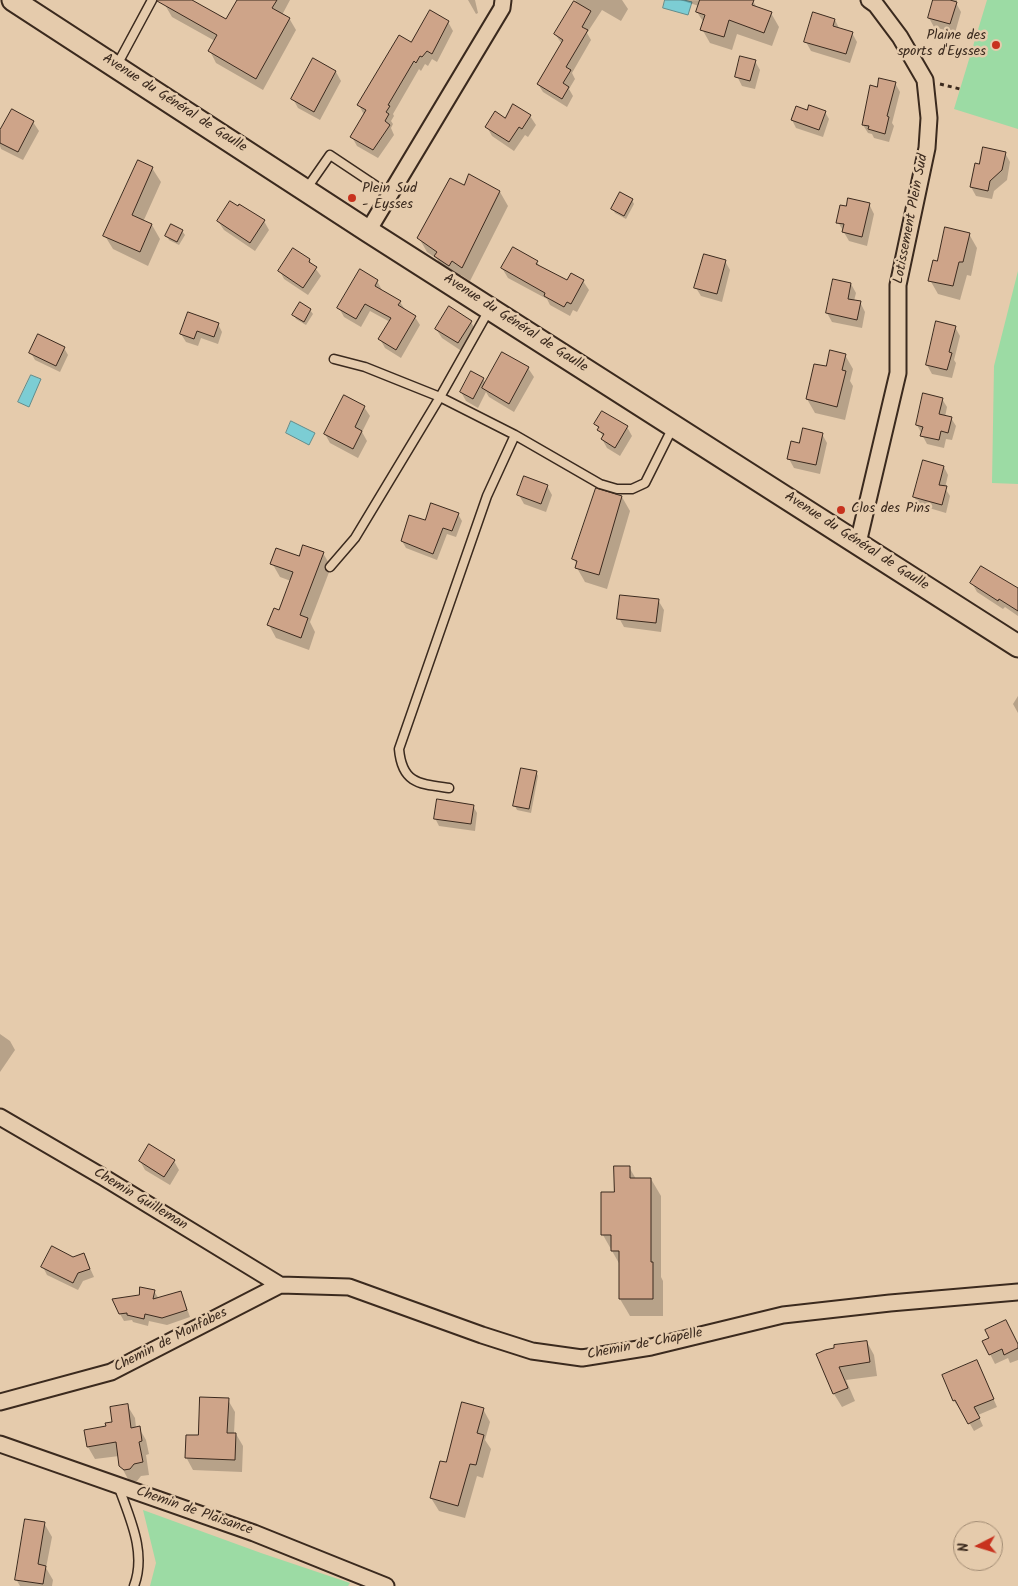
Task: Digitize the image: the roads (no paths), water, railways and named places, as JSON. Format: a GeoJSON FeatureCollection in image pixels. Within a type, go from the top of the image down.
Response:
{"type":"FeatureCollection","features":[{"type":"Feature","properties":{"kind":"main road","name":"Avenue du Général de Gaulle"},"geometry":{"type":"LineString","coordinates":[[13,0],[368,231],[1018,646]]}},
{"type":"Feature","properties":{"kind":"street"},"geometry":{"type":"LineString","coordinates":[[368,231],[476,53],[502,8],[503,0]]}},
{"type":"Feature","properties":{"kind":"street","name":"Lotissement Plein Sud"},"geometry":{"type":"LineString","coordinates":[[858,543],[898,373],[898,285],[926,148],[929,118],[925,80],[900,37],[876,6],[869,0]]}},
{"type":"Feature","properties":{"kind":"street","name":"Chemin Guilleman"},"geometry":{"type":"LineString","coordinates":[[0,1117],[103,1177],[280,1285]]}},
{"type":"Feature","properties":{"kind":"street","name":"Chemin de Chapelle"},"geometry":{"type":"LineString","coordinates":[[280,1285],[349,1287],[532,1351],[582,1358],[651,1347],[783,1315],[890,1303],[1018,1292]]}},
{"type":"Feature","properties":{"kind":"street","name":"Chemin de Monfabes"},"geometry":{"type":"LineString","coordinates":[[0,1402],[111,1372],[280,1285]]}},
{"type":"Feature","properties":{"kind":"street","name":"Chemin de Plaisance"},"geometry":{"type":"LineString","coordinates":[[0,1444],[254,1533],[386,1586]]}},
{"type":"Feature","properties":{"kind":"lane"},"geometry":{"type":"LineString","coordinates":[[116,66],[152,0]]}},
{"type":"Feature","properties":{"kind":"lane"},"geometry":{"type":"LineString","coordinates":[[306,190],[330,154],[390,195]]}},
{"type":"Feature","properties":{"kind":"lane"},"geometry":{"type":"LineString","coordinates":[[330,567],[355,538],[440,397],[490,308]]}},
{"type":"Feature","properties":{"kind":"lane"},"geometry":{"type":"LineString","coordinates":[[334,358],[365,367],[440,397],[515,435],[600,484],[617,489],[632,489],[645,483],[674,425]]}},
{"type":"Feature","properties":{"kind":"lane"},"geometry":{"type":"LineString","coordinates":[[450,788],[421,784],[409,777],[400,764],[399,749],[487,496],[515,435]]}},
{"type":"Feature","properties":{"kind":"lane"},"geometry":{"type":"LineString","coordinates":[[118,1485],[137,1538],[137,1578],[134,1586]]}},
{"type":"Feature","properties":{"kind":"water"},"geometry":{"type":"Polygon","coordinates":[[[665,0],[692,2],[688,15],[663,8],[665,0]]]}},
{"type":"Feature","properties":{"kind":"water"},"geometry":{"type":"Polygon","coordinates":[[[31,375],[41,379],[29,407],[18,402],[31,375]]]}},
{"type":"Feature","properties":{"kind":"water"},"geometry":{"type":"Polygon","coordinates":[[[291,421],[315,433],[309,445],[286,433],[291,421]]]}},
{"type":"Feature","properties":{"kind":"place","name":"Plaine des sports d'Eysses"},"geometry":{"type":"Point","coordinates":[996,45]}},
{"type":"Feature","properties":{"kind":"place","name":"Plein Sud - Eysses"},"geometry":{"type":"Point","coordinates":[352,198]}},
{"type":"Feature","properties":{"kind":"place","name":"Clos des Pins"},"geometry":{"type":"Point","coordinates":[841,510]}}]}
